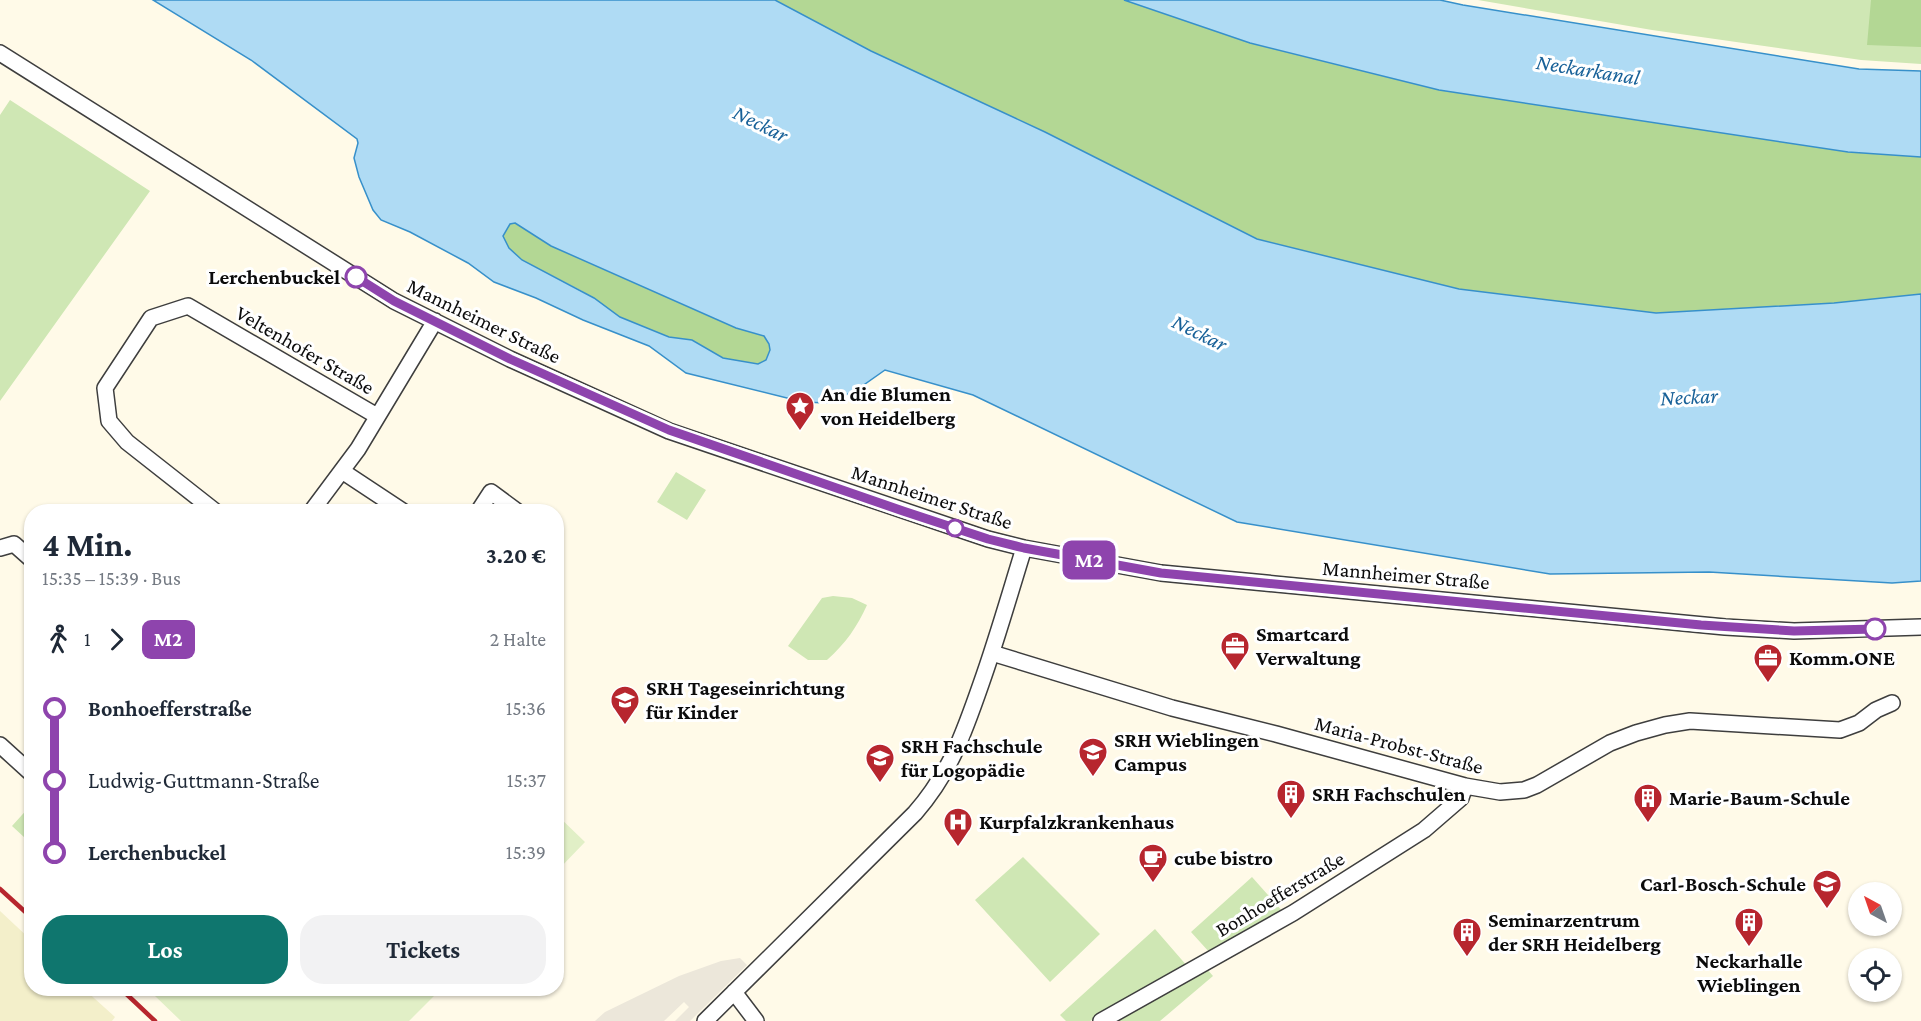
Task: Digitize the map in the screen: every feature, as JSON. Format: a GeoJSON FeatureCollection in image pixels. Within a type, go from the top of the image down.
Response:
{"type":"FeatureCollection","features":[{"type":"Feature","properties":{"kind":"street","name":"Mannheimer Straße"},"geometry":{"type":"LineString","coordinates":[[0,53],[394,301],[510,359],[669,430],[988,539],[1024,548],[1161,573],[1725,627],[1794,631],[1921,627]]}},
{"type":"Feature","properties":{"kind":"street","name":"Veltenhofer Straße"},"geometry":{"type":"LineString","coordinates":[[206,504],[127,442],[109,421],[105,388],[151,318],[188,306],[377,416]]}},
{"type":"Feature","properties":{"kind":"street"},"geometry":{"type":"LineString","coordinates":[[316,504],[342,471],[435,321]]}},
{"type":"Feature","properties":{"kind":"street"},"geometry":{"type":"LineString","coordinates":[[342,471],[392,504]]}},
{"type":"Feature","properties":{"kind":"street"},"geometry":{"type":"LineString","coordinates":[[483,504],[491,492],[507,504]]}},
{"type":"Feature","properties":{"kind":"street"},"geometry":{"type":"LineString","coordinates":[[0,548],[14,544],[24,553]]}},
{"type":"Feature","properties":{"kind":"street"},"geometry":{"type":"LineString","coordinates":[[705,1021],[925,801],[951,763],[992,653],[1024,548]]}},
{"type":"Feature","properties":{"kind":"street","name":"Maria-Probst-Straße"},"geometry":{"type":"LineString","coordinates":[[992,653],[1172,708],[1465,786],[1500,792],[1524,790],[1552,777],[1610,743],[1665,724],[1690,721],[1840,730],[1859,723],[1876,710],[1892,703]]}},
{"type":"Feature","properties":{"kind":"street"},"geometry":{"type":"LineString","coordinates":[[0,745],[24,767]]}},
{"type":"Feature","properties":{"kind":"street","name":"Bonhoefferstraße"},"geometry":{"type":"LineString","coordinates":[[1101,1021],[1293,913],[1424,830],[1461,798],[1465,786]]}},
{"type":"Feature","properties":{"kind":"street"},"geometry":{"type":"LineString","coordinates":[[734,992],[756,1021]]}},
{"type":"Feature","properties":{"kind":"shaded area"},"geometry":{"type":"Polygon","coordinates":[[[0,911],[24,933],[24,996],[92,996],[115,1017],[112,1021],[0,1021],[0,911]]]}},
{"type":"Feature","properties":{"kind":"shaded area"},"geometry":{"type":"Polygon","coordinates":[[[740,958],[747,965],[690,1021],[675,1021],[689,1007],[684,1002],[664,1021],[595,1021],[605,1012],[679,976],[721,961],[740,958]]]}},
{"type":"Feature","properties":{"kind":"green space"},"geometry":{"type":"Polygon","coordinates":[[[775,0],[1124,0],[1250,43],[1439,90],[1848,152],[1921,157],[1921,294],[1834,303],[1656,313],[1459,289],[1257,239],[1045,132],[871,51],[775,0]]]}},
{"type":"Feature","properties":{"kind":"green space"},"geometry":{"type":"Polygon","coordinates":[[[1478,0],[1921,0],[1921,64],[1861,60],[1652,30],[1478,0]]]}},
{"type":"Feature","properties":{"kind":"green space"},"geometry":{"type":"Polygon","coordinates":[[[1871,0],[1921,0],[1921,47],[1867,45],[1871,0]]]}},
{"type":"Feature","properties":{"kind":"green space"},"geometry":{"type":"Polygon","coordinates":[[[10,100],[150,191],[0,401],[0,115],[10,100]]]}},
{"type":"Feature","properties":{"kind":"green space"},"geometry":{"type":"Polygon","coordinates":[[[515,223],[551,246],[736,328],[764,336],[770,350],[766,360],[758,364],[723,358],[692,340],[669,337],[620,317],[582,291],[522,260],[509,248],[503,236],[510,224],[515,223]]]}},
{"type":"Feature","properties":{"kind":"green space"},"geometry":{"type":"Polygon","coordinates":[[[676,472],[706,490],[687,520],[657,502],[676,472]]]}},
{"type":"Feature","properties":{"kind":"green space"},"geometry":{"type":"Polygon","coordinates":[[[833,596],[852,598],[867,605],[850,634],[827,660],[808,660],[788,646],[822,598],[833,596]]]}},
{"type":"Feature","properties":{"kind":"green space"},"geometry":{"type":"Polygon","coordinates":[[[24,813],[24,837],[12,826],[24,813]]]}},
{"type":"Feature","properties":{"kind":"green space"},"geometry":{"type":"Polygon","coordinates":[[[564,822],[585,842],[564,864],[564,822]]]}},
{"type":"Feature","properties":{"kind":"green space"},"geometry":{"type":"Polygon","coordinates":[[[1023,857],[1100,934],[1050,982],[975,900],[1023,857]]]}},
{"type":"Feature","properties":{"kind":"green space"},"geometry":{"type":"Polygon","coordinates":[[[1252,877],[1283,912],[1210,953],[1191,932],[1252,877]]]}},
{"type":"Feature","properties":{"kind":"green space"},"geometry":{"type":"Polygon","coordinates":[[[1155,929],[1188,967],[1090,1021],[1066,1021],[1060,1015],[1155,929]]]}},
{"type":"Feature","properties":{"kind":"green space"},"geometry":{"type":"Polygon","coordinates":[[[1206,968],[1213,976],[1160,1021],[1112,1021],[1206,968]]]}},
{"type":"Feature","properties":{"kind":"green space"},"geometry":{"type":"Polygon","coordinates":[[[155,996],[434,996],[409,1021],[181,1021],[155,996]]]}},
{"type":"Feature","properties":{"kind":"water","name":"Neckar"},"geometry":{"type":"Polygon","coordinates":[[[153,0],[775,0],[871,51],[1045,132],[1257,239],[1459,289],[1656,313],[1834,303],[1921,294],[1921,581],[1892,583],[1709,572],[1550,574],[1237,522],[973,395],[885,370],[855,391],[827,403],[803,402],[686,373],[649,346],[494,282],[468,263],[410,232],[381,220],[373,210],[359,177],[354,158],[357,139],[251,60],[153,0]],[[515,223],[510,224],[503,236],[509,248],[522,260],[594,298],[620,317],[669,337],[692,340],[723,358],[758,364],[766,360],[770,350],[764,336],[736,328],[551,246],[515,223]]]}},
{"type":"Feature","properties":{"kind":"water","name":"Neckarkanal"},"geometry":{"type":"Polygon","coordinates":[[[1124,0],[1440,0],[1859,69],[1921,71],[1921,157],[1848,152],[1439,90],[1250,43],[1124,0]]]}},
{"type":"Feature","properties":{"kind":"railway"},"geometry":{"type":"LineString","coordinates":[[0,889],[24,911]]}},
{"type":"Feature","properties":{"kind":"railway"},"geometry":{"type":"LineString","coordinates":[[128,996],[155,1021]]}},
{"type":"Feature","properties":{"kind":"bus line","name":"M2"},"geometry":{"type":"LineString","coordinates":[[356,277],[394,301],[510,359],[669,430],[903,511],[988,539],[1024,548],[1161,573],[1701,625],[1794,631],[1875,629]]}},
{"type":"Feature","properties":{"kind":"place","name":"Lerchenbuckel"},"geometry":{"type":"Point","coordinates":[356,277]}},
{"type":"Feature","properties":{"kind":"place","name":"An die Blumen von Heidelberg"},"geometry":{"type":"Point","coordinates":[800,432]}},
{"type":"Feature","properties":{"kind":"place","name":"Smartcard Verwaltung"},"geometry":{"type":"Point","coordinates":[1235,672]}},
{"type":"Feature","properties":{"kind":"place","name":"Komm.ONE"},"geometry":{"type":"Point","coordinates":[1768,684]}},
{"type":"Feature","properties":{"kind":"place","name":"SRH Tageseinrichtung für Kinder"},"geometry":{"type":"Point","coordinates":[625,726]}},
{"type":"Feature","properties":{"kind":"place","name":"SRH Wieblingen Campus"},"geometry":{"type":"Point","coordinates":[1093,778]}},
{"type":"Feature","properties":{"kind":"place","name":"SRH Fachschule für Logopädie"},"geometry":{"type":"Point","coordinates":[880,784]}},
{"type":"Feature","properties":{"kind":"place","name":"SRH Fachschulen"},"geometry":{"type":"Point","coordinates":[1291,820]}},
{"type":"Feature","properties":{"kind":"place","name":"Marie-Baum-Schule"},"geometry":{"type":"Point","coordinates":[1648,824]}},
{"type":"Feature","properties":{"kind":"place","name":"Kurpfalzkrankenhaus"},"geometry":{"type":"Point","coordinates":[958,848]}},
{"type":"Feature","properties":{"kind":"place","name":"cube bistro"},"geometry":{"type":"Point","coordinates":[1153,884]}},
{"type":"Feature","properties":{"kind":"place","name":"Carl-Bosch-Schule"},"geometry":{"type":"Point","coordinates":[1827,910]}},
{"type":"Feature","properties":{"kind":"place","name":"Neckarhalle Wieblingen"},"geometry":{"type":"Point","coordinates":[1749,948]}},
{"type":"Feature","properties":{"kind":"place","name":"Seminarzentrum der SRH Heidelberg"},"geometry":{"type":"Point","coordinates":[1467,958]}}]}
